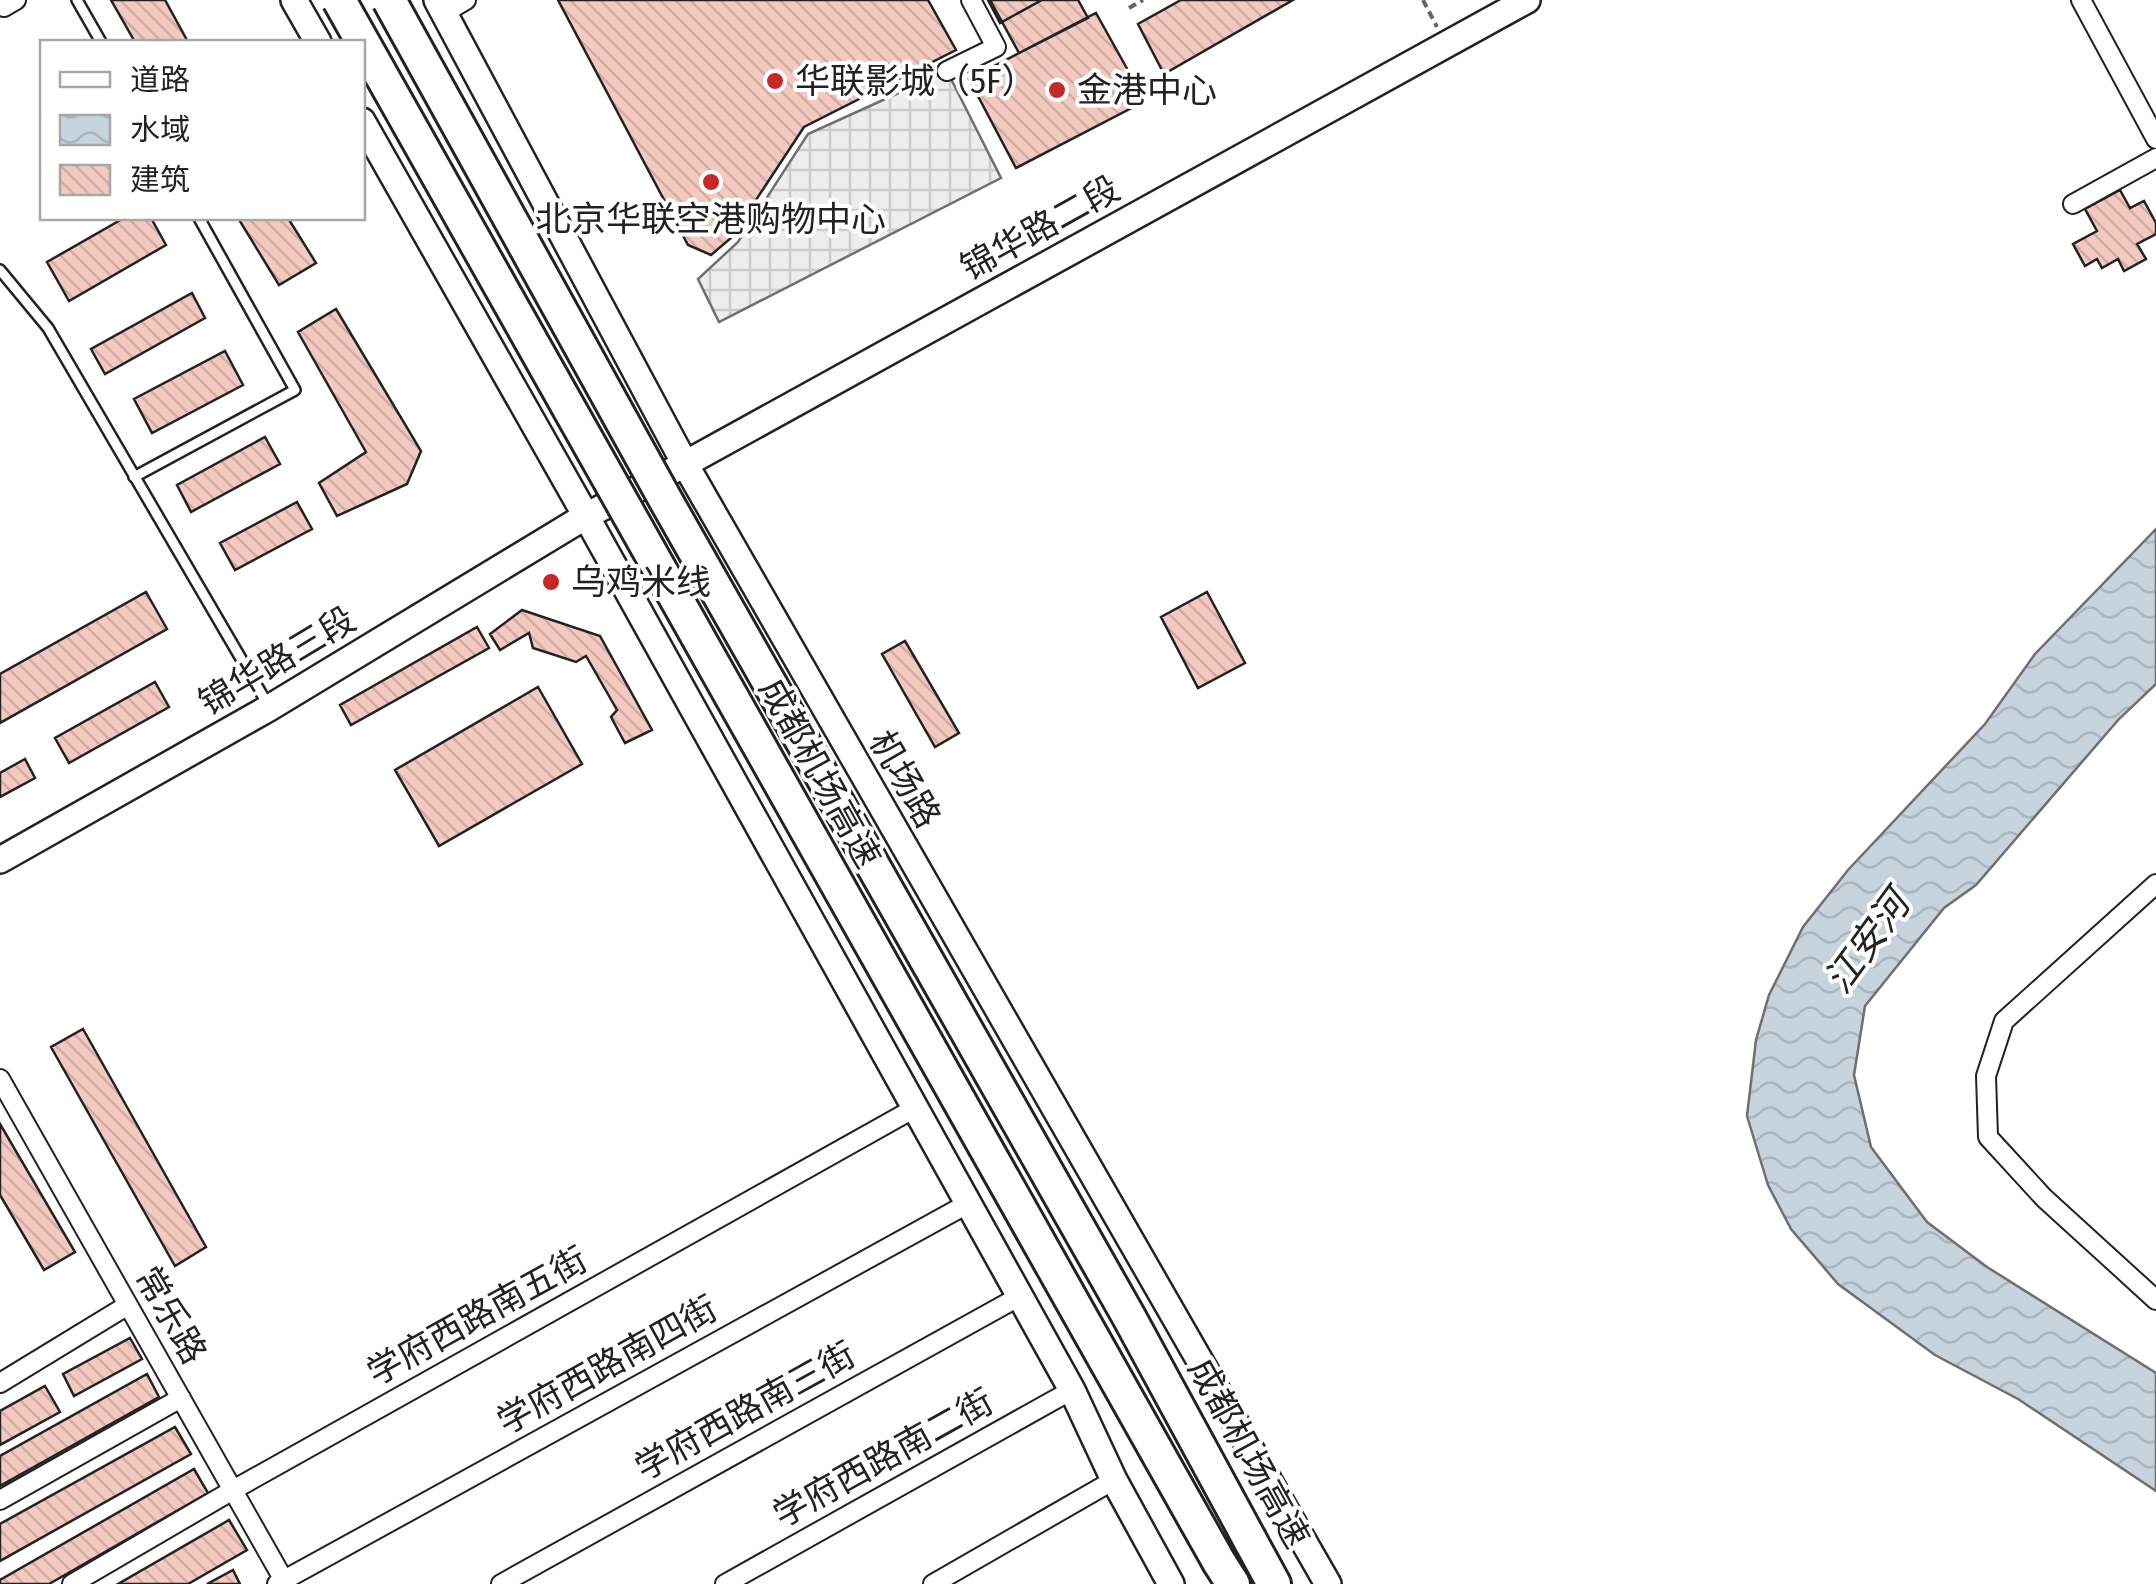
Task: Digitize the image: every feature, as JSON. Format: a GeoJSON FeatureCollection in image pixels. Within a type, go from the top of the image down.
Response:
{"type":"FeatureCollection","features":[{"type":"Feature","properties":{"kind":"highway","name":"成都机场高速"},"geometry":{"type":"LineString","coordinates":[[340,0],[363,40]]}},
{"type":"Feature","properties":{"kind":"highway","name":"成都机场高速"},"geometry":{"type":"LineString","coordinates":[[389,0],[664,499],[1129,1317],[1274,1584]]}},
{"type":"Feature","properties":{"kind":"highway","name":"成都机场高速"},"geometry":{"type":"LineString","coordinates":[[365,44],[1226,1573]]}},
{"type":"Feature","properties":{"kind":"main road"},"geometry":{"type":"LineString","coordinates":[[294,0],[317,40]]}},
{"type":"Feature","properties":{"kind":"main road","name":"锦华路二段"},"geometry":{"type":"LineString","coordinates":[[586,516],[1527,0]]}},
{"type":"Feature","properties":{"kind":"main road","name":"机场路"},"geometry":{"type":"LineString","coordinates":[[449,4],[685,464],[1328,1584]]}},
{"type":"Feature","properties":{"kind":"main road"},"geometry":{"type":"LineString","coordinates":[[365,126],[1072,1390],[1114,1480],[1170,1584]]}},
{"type":"Feature","properties":{"kind":"main road","name":"锦华路三段"},"geometry":{"type":"LineString","coordinates":[[0,860],[269,708],[586,516]]}},
{"type":"Feature","properties":{"kind":"street"},"geometry":{"type":"LineString","coordinates":[[947,72],[996,47],[972,0]]}},
{"type":"Feature","properties":{"kind":"street"},"geometry":{"type":"LineString","coordinates":[[2081,0],[2156,139]]}},
{"type":"Feature","properties":{"kind":"street"},"geometry":{"type":"LineString","coordinates":[[2073,204],[2156,158]]}},
{"type":"Feature","properties":{"kind":"street"},"geometry":{"type":"LineString","coordinates":[[2156,884],[2004,1021],[1986,1076],[1988,1137],[2044,1198],[2156,1300]]}},
{"type":"Feature","properties":{"kind":"street","name":"常乐路"},"geometry":{"type":"LineString","coordinates":[[0,1079],[282,1583]]}},
{"type":"Feature","properties":{"kind":"street","name":"学府西路南五街"},"geometry":{"type":"LineString","coordinates":[[72,1584],[915,1108]]}},
{"type":"Feature","properties":{"kind":"street","name":"学府西路南四街"},"geometry":{"type":"LineString","coordinates":[[282,1583],[968,1203]]}},
{"type":"Feature","properties":{"kind":"street","name":"学府西路南三街"},"geometry":{"type":"LineString","coordinates":[[501,1584],[1020,1296]]}},
{"type":"Feature","properties":{"kind":"street"},"geometry":{"type":"LineString","coordinates":[[0,1384],[128,1305]]}},
{"type":"Feature","properties":{"kind":"street","name":"学府西路南二街"},"geometry":{"type":"LineString","coordinates":[[725,1584],[1072,1390]]}},
{"type":"Feature","properties":{"kind":"street"},"geometry":{"type":"LineString","coordinates":[[0,1500],[181,1398]]}},
{"type":"Feature","properties":{"kind":"street"},"geometry":{"type":"LineString","coordinates":[[933,1584],[1114,1480]]}},
{"type":"Feature","properties":{"kind":"lane"},"geometry":{"type":"LineString","coordinates":[[77,0],[100,40]]}},
{"type":"Feature","properties":{"kind":"lane"},"geometry":{"type":"LineString","coordinates":[[134,477],[296,390],[200,220]]}},
{"type":"Feature","properties":{"kind":"lane"},"geometry":{"type":"LineString","coordinates":[[0,270],[48,328],[269,708]]}},
{"type":"Feature","properties":{"kind":"path"},"geometry":{"type":"LineString","coordinates":[[1129,8],[1144,0]]}},
{"type":"Feature","properties":{"kind":"path"},"geometry":{"type":"LineString","coordinates":[[1422,0],[1447,45]]}},
{"type":"Feature","properties":{"kind":"shaded area"},"geometry":{"type":"Polygon","coordinates":[[[947,71],[1001,178],[719,322],[698,279],[738,242],[808,134],[947,71]]]}},
{"type":"Feature","properties":{"kind":"water","name":"江安河"},"geometry":{"type":"Polygon","coordinates":[[[2156,529],[2156,684],[2119,719],[1976,885],[1944,908],[1865,1006],[1854,1075],[1871,1147],[1927,1222],[1987,1267],[2156,1373],[2156,1491],[2018,1399],[1935,1355],[1838,1284],[1791,1229],[1768,1185],[1747,1116],[1756,1040],[1769,995],[1803,927],[1848,870],[1985,724],[2035,654],[2156,529]]]}},
{"type":"Feature","properties":{"kind":"building"},"geometry":{"type":"Polygon","coordinates":[[[111,0],[165,0],[187,40],[134,40],[111,0]]]}},
{"type":"Feature","properties":{"kind":"building","name":"北京华联空港购物中心"},"geometry":{"type":"Polygon","coordinates":[[[558,0],[928,0],[956,50],[804,127],[731,238],[711,255],[688,245],[558,0]]]}},
{"type":"Feature","properties":{"kind":"building"},"geometry":{"type":"Polygon","coordinates":[[[988,0],[1042,0],[1000,23],[988,0]]]}},
{"type":"Feature","properties":{"kind":"building"},"geometry":{"type":"Polygon","coordinates":[[[990,0],[1078,0],[1088,18],[1019,53],[990,0]]]}},
{"type":"Feature","properties":{"kind":"building"},"geometry":{"type":"Polygon","coordinates":[[[1181,0],[1293,0],[1164,74],[1138,24],[1181,0]]]}},
{"type":"Feature","properties":{"kind":"building","name":"金港中心"},"geometry":{"type":"Polygon","coordinates":[[[1096,13],[1145,101],[1016,168],[969,79],[1096,13]]]}},
{"type":"Feature","properties":{"kind":"building"},"geometry":{"type":"Polygon","coordinates":[[[2120,190],[2130,208],[2144,201],[2156,223],[2156,234],[2137,244],[2146,259],[2124,271],[2118,259],[2102,268],[2097,259],[2085,266],[2073,244],[2097,231],[2085,209],[2120,190]]]}},
{"type":"Feature","properties":{"kind":"building"},"geometry":{"type":"Polygon","coordinates":[[[120,220],[152,220],[166,245],[69,301],[47,262],[120,220]]]}},
{"type":"Feature","properties":{"kind":"building"},"geometry":{"type":"Polygon","coordinates":[[[239,220],[289,220],[316,263],[279,285],[239,220]]]}},
{"type":"Feature","properties":{"kind":"building"},"geometry":{"type":"Polygon","coordinates":[[[192,293],[205,318],[105,374],[91,349],[192,293]]]}},
{"type":"Feature","properties":{"kind":"building"},"geometry":{"type":"Polygon","coordinates":[[[336,309],[421,451],[407,484],[337,516],[319,483],[366,452],[298,332],[336,309]]]}},
{"type":"Feature","properties":{"kind":"building"},"geometry":{"type":"Polygon","coordinates":[[[225,351],[243,385],[152,433],[134,399],[225,351]]]}},
{"type":"Feature","properties":{"kind":"building"},"geometry":{"type":"Polygon","coordinates":[[[265,437],[280,464],[191,512],[177,485],[265,437]]]}},
{"type":"Feature","properties":{"kind":"building"},"geometry":{"type":"Polygon","coordinates":[[[297,502],[312,529],[235,570],[220,543],[297,502]]]}},
{"type":"Feature","properties":{"kind":"building"},"geometry":{"type":"Polygon","coordinates":[[[146,592],[167,629],[0,723],[0,674],[146,592]]]}},
{"type":"Feature","properties":{"kind":"building"},"geometry":{"type":"Polygon","coordinates":[[[1207,592],[1245,663],[1198,688],[1161,617],[1207,592]]]}},
{"type":"Feature","properties":{"kind":"building"},"geometry":{"type":"Polygon","coordinates":[[[522,610],[600,636],[652,730],[625,743],[611,717],[617,710],[586,656],[576,662],[533,648],[529,633],[500,650],[490,634],[522,610]]]}},
{"type":"Feature","properties":{"kind":"building"},"geometry":{"type":"Polygon","coordinates":[[[477,627],[489,648],[351,725],[340,705],[477,627]]]}},
{"type":"Feature","properties":{"kind":"building"},"geometry":{"type":"Polygon","coordinates":[[[905,641],[959,733],[935,747],[882,654],[905,641]]]}},
{"type":"Feature","properties":{"kind":"building"},"geometry":{"type":"Polygon","coordinates":[[[155,682],[169,707],[69,763],[55,738],[155,682]]]}},
{"type":"Feature","properties":{"kind":"building"},"geometry":{"type":"Polygon","coordinates":[[[538,687],[582,764],[439,846],[395,770],[538,687]]]}},
{"type":"Feature","properties":{"kind":"building"},"geometry":{"type":"Polygon","coordinates":[[[25,759],[35,778],[0,797],[0,773],[25,759]]]}},
{"type":"Feature","properties":{"kind":"building"},"geometry":{"type":"Polygon","coordinates":[[[83,1029],[206,1247],[175,1266],[51,1047],[83,1029]]]}},
{"type":"Feature","properties":{"kind":"building"},"geometry":{"type":"Polygon","coordinates":[[[0,1124],[75,1252],[44,1270],[0,1195],[0,1124]]]}},
{"type":"Feature","properties":{"kind":"building"},"geometry":{"type":"Polygon","coordinates":[[[130,1338],[142,1359],[74,1396],[63,1374],[130,1338]]]}},
{"type":"Feature","properties":{"kind":"building"},"geometry":{"type":"Polygon","coordinates":[[[147,1374],[159,1397],[0,1486],[0,1456],[147,1374]]]}},
{"type":"Feature","properties":{"kind":"building"},"geometry":{"type":"Polygon","coordinates":[[[45,1386],[60,1412],[0,1445],[0,1411],[45,1386]]]}},
{"type":"Feature","properties":{"kind":"building"},"geometry":{"type":"Polygon","coordinates":[[[175,1427],[191,1454],[0,1561],[0,1524],[175,1427]]]}},
{"type":"Feature","properties":{"kind":"building"},"geometry":{"type":"Polygon","coordinates":[[[194,1469],[208,1493],[49,1584],[0,1584],[0,1580],[194,1469]]]}},
{"type":"Feature","properties":{"kind":"building"},"geometry":{"type":"Polygon","coordinates":[[[229,1520],[247,1550],[188,1584],[118,1584],[229,1520]]]}},
{"type":"Feature","properties":{"kind":"building"},"geometry":{"type":"Polygon","coordinates":[[[233,1570],[240,1584],[207,1584],[233,1570]]]}},
{"type":"Feature","properties":{"kind":"place","name":"华联影城（5F）"},"geometry":{"type":"Point","coordinates":[775,81]}},
{"type":"Feature","properties":{"kind":"place","name":"金港中心"},"geometry":{"type":"Point","coordinates":[1057,90]}},
{"type":"Feature","properties":{"kind":"place","name":"北京华联空港购物中心"},"geometry":{"type":"Point","coordinates":[711,182]}},
{"type":"Feature","properties":{"kind":"place","name":"乌鸡米线"},"geometry":{"type":"Point","coordinates":[551,582]}}]}
